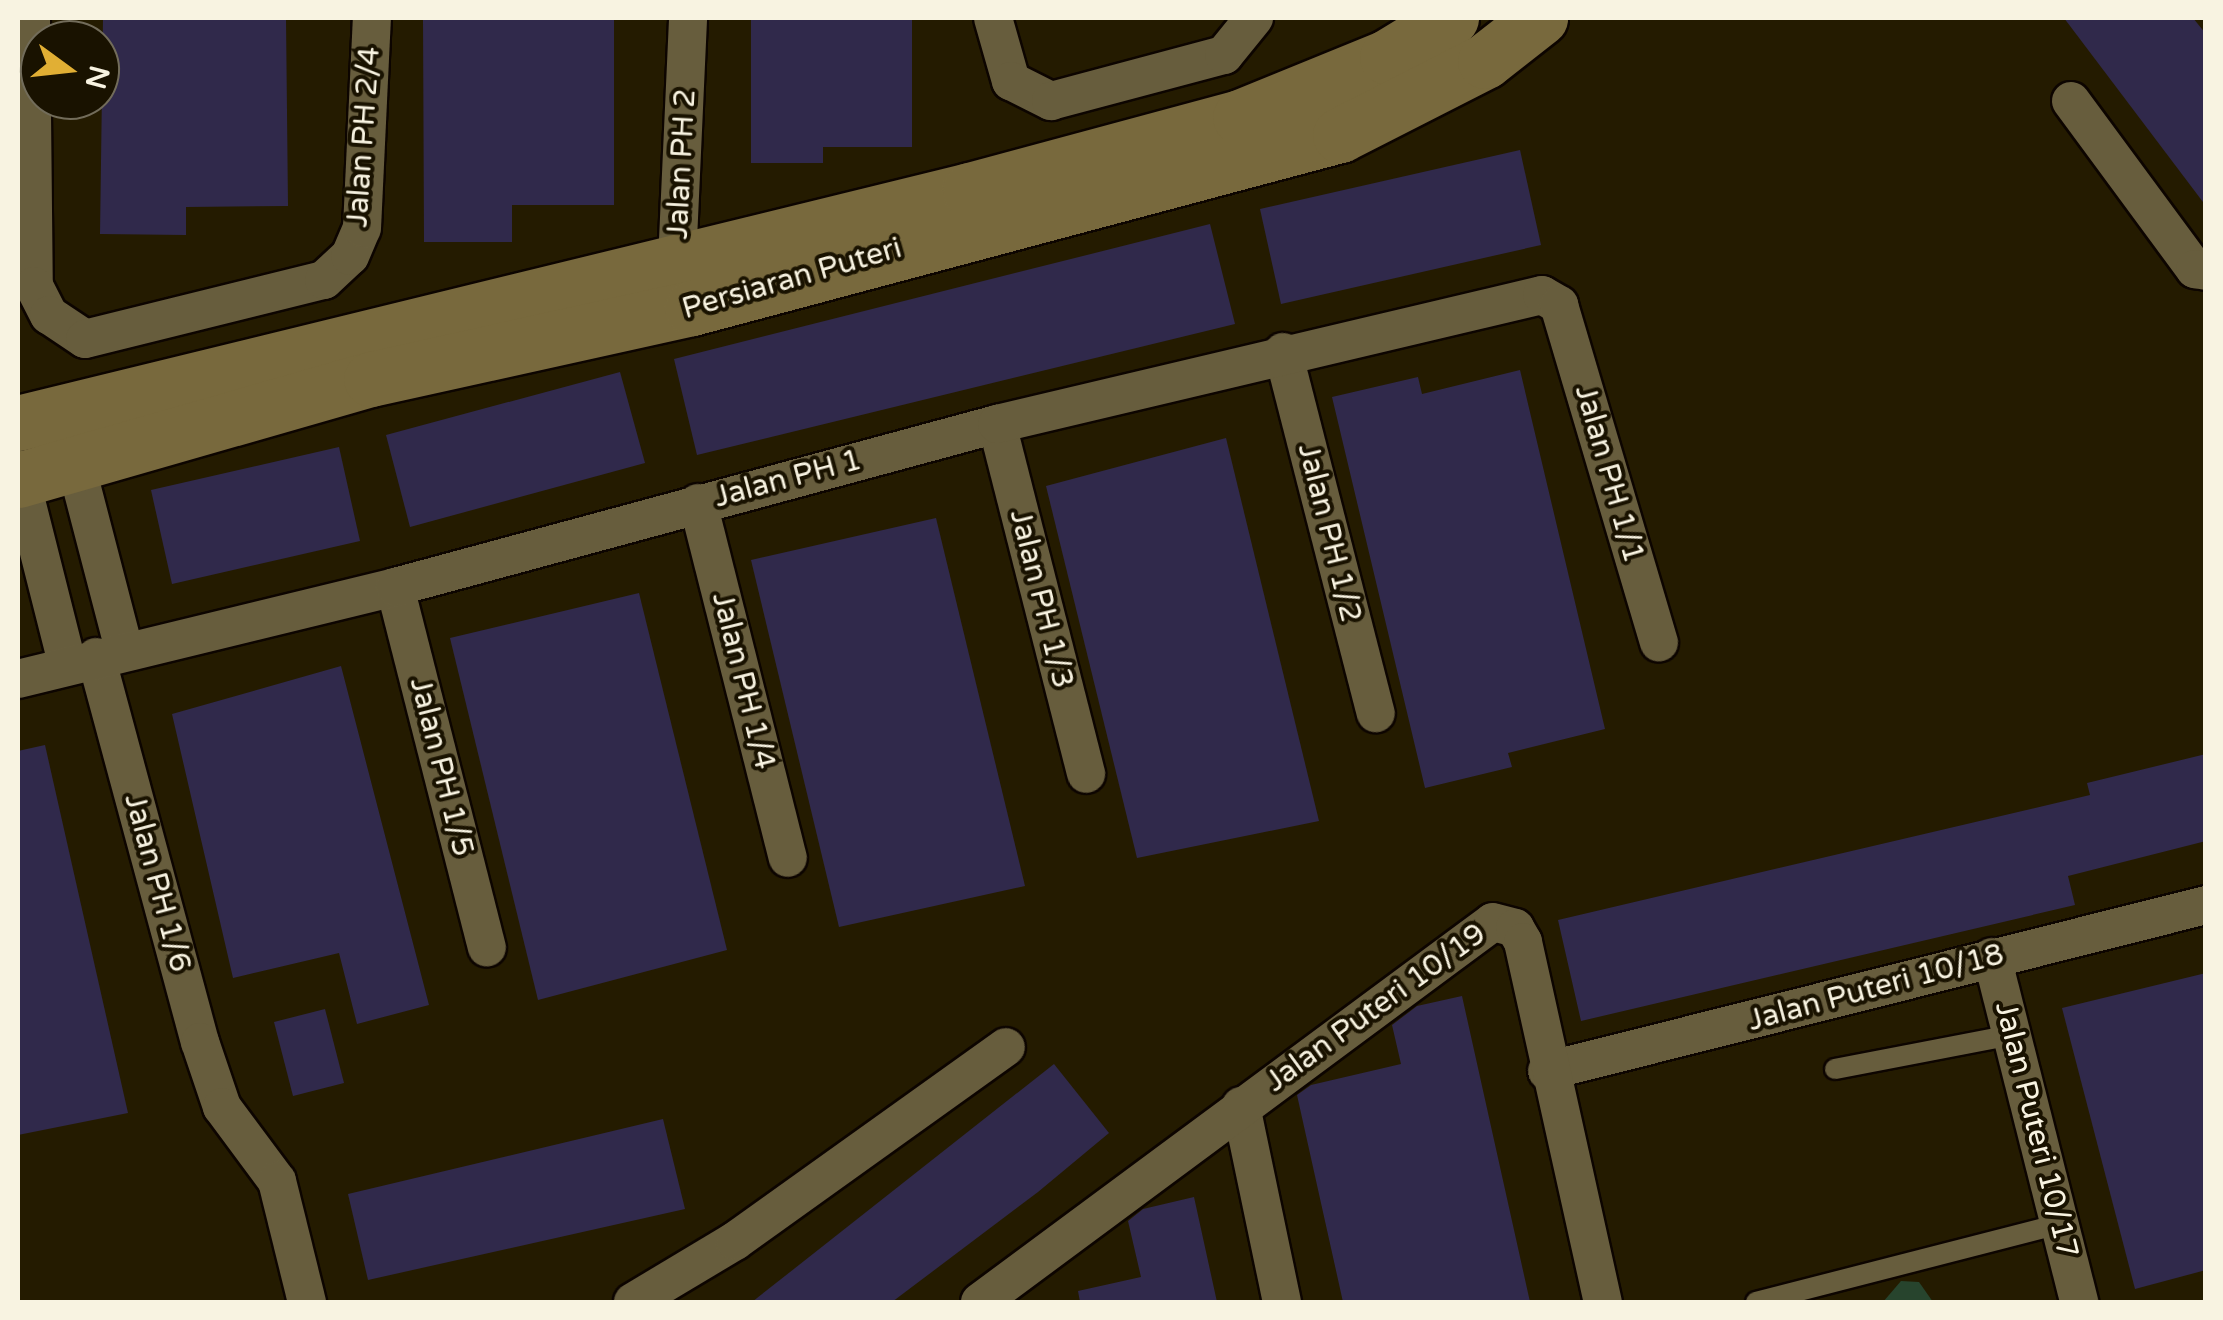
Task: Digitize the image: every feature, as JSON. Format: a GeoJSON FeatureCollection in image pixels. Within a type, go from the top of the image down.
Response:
{"type":"FeatureCollection","features":[{"type":"Feature","properties":{"kind":"main road","name":"Persiaran Puteri"},"geometry":{"type":"LineString","coordinates":[[18,476],[78,464],[370,379],[1240,117],[1387,57],[1450,18]]}},
{"type":"Feature","properties":{"kind":"main road","name":"Persiaran Puteri"},"geometry":{"type":"LineString","coordinates":[[39,417],[685,285],[1340,135],[1484,61],[1540,18]]}},
{"type":"Feature","properties":{"kind":"street","name":"Jalan PH 2/4"},"geometry":{"type":"LineString","coordinates":[[31,18],[34,286],[49,315],[85,338],[324,280],[350,256],[362,228],[372,18]]}},
{"type":"Feature","properties":{"kind":"street","name":"Jalan PH 2"},"geometry":{"type":"LineString","coordinates":[[685,285],[688,18]]}},
{"type":"Feature","properties":{"kind":"street"},"geometry":{"type":"LineString","coordinates":[[992,18],[1011,81],[1051,101],[1224,55],[1254,18]]}},
{"type":"Feature","properties":{"kind":"street"},"geometry":{"type":"LineString","coordinates":[[2071,100],[2195,269],[2206,271]]}},
{"type":"Feature","properties":{"kind":"street","name":"Jalan PH 1"},"geometry":{"type":"LineString","coordinates":[[18,679],[396,587],[698,503],[1283,352],[1520,295],[1542,295],[1559,306]]}},
{"type":"Feature","properties":{"kind":"street","name":"Jalan PH 1/1"},"geometry":{"type":"LineString","coordinates":[[1559,306],[1659,642]]}},
{"type":"Feature","properties":{"kind":"street","name":"Jalan PH 1/2"},"geometry":{"type":"LineString","coordinates":[[1283,352],[1376,713]]}},
{"type":"Feature","properties":{"kind":"street"},"geometry":{"type":"LineString","coordinates":[[39,417],[78,464],[96,658]]}},
{"type":"Feature","properties":{"kind":"street","name":"Jalan PH 1/3"},"geometry":{"type":"LineString","coordinates":[[997,424],[1086,774]]}},
{"type":"Feature","properties":{"kind":"street"},"geometry":{"type":"LineString","coordinates":[[18,476],[96,658]]}},
{"type":"Feature","properties":{"kind":"street","name":"Jalan PH 1/4"},"geometry":{"type":"LineString","coordinates":[[698,503],[788,858]]}},
{"type":"Feature","properties":{"kind":"street","name":"Jalan PH 1/5"},"geometry":{"type":"LineString","coordinates":[[396,587],[486,948]]}},
{"type":"Feature","properties":{"kind":"street","name":"Jalan PH 1/6"},"geometry":{"type":"LineString","coordinates":[[96,658],[222,1107],[277,1181],[306,1302]]}},
{"type":"Feature","properties":{"kind":"street","name":"Jalan Puteri 10/18"},"geometry":{"type":"LineString","coordinates":[[1547,1071],[2206,905]]}},
{"type":"Feature","properties":{"kind":"street","name":"Jalan Puteri 10/19"},"geometry":{"type":"LineString","coordinates":[[980,1302],[1493,922],[1514,928],[1523,942],[1547,1071],[1603,1302]]}},
{"type":"Feature","properties":{"kind":"street","name":"Jalan Puteri 10/17"},"geometry":{"type":"LineString","coordinates":[[1992,958],[2080,1302]]}},
{"type":"Feature","properties":{"kind":"street"},"geometry":{"type":"LineString","coordinates":[[634,1302],[735,1241],[1006,1047]]}},
{"type":"Feature","properties":{"kind":"street"},"geometry":{"type":"LineString","coordinates":[[1241,1106],[1282,1302]]}},
{"type":"Feature","properties":{"kind":"lane"},"geometry":{"type":"LineString","coordinates":[[1835,1069],[2012,1034]]}},
{"type":"Feature","properties":{"kind":"lane"},"geometry":{"type":"LineString","coordinates":[[1756,1302],[2060,1224]]}},
{"type":"Feature","properties":{"kind":"green space"},"geometry":{"type":"Polygon","coordinates":[[[1901,1281],[1919,1282],[1933,1302],[1883,1302],[1901,1281]]]}},
{"type":"Feature","properties":{"kind":"building"},"geometry":{"type":"Polygon","coordinates":[[[286,18],[288,206],[186,207],[186,235],[100,234],[102,120],[120,120],[120,20],[103,20],[286,18]]]}},
{"type":"Feature","properties":{"kind":"building"},"geometry":{"type":"Polygon","coordinates":[[[423,18],[614,18],[614,205],[512,205],[512,242],[424,242],[423,18]]]}},
{"type":"Feature","properties":{"kind":"building"},"geometry":{"type":"Polygon","coordinates":[[[751,18],[912,18],[912,147],[823,147],[823,163],[751,163],[751,18]]]}},
{"type":"Feature","properties":{"kind":"building"},"geometry":{"type":"Polygon","coordinates":[[[2064,18],[2193,18],[2206,34],[2206,206],[2064,18]]]}},
{"type":"Feature","properties":{"kind":"building"},"geometry":{"type":"Polygon","coordinates":[[[1520,150],[1541,245],[1281,304],[1260,209],[1520,150]]]}},
{"type":"Feature","properties":{"kind":"building"},"geometry":{"type":"Polygon","coordinates":[[[1210,224],[1235,324],[697,455],[674,359],[1210,224]]]}},
{"type":"Feature","properties":{"kind":"building"},"geometry":{"type":"Polygon","coordinates":[[[1520,370],[1605,729],[1508,753],[1512,767],[1425,788],[1332,397],[1418,377],[1422,394],[1520,370]]]}},
{"type":"Feature","properties":{"kind":"building"},"geometry":{"type":"Polygon","coordinates":[[[620,372],[645,463],[410,527],[386,435],[620,372]]]}},
{"type":"Feature","properties":{"kind":"building"},"geometry":{"type":"Polygon","coordinates":[[[1226,438],[1319,821],[1137,858],[1046,486],[1226,438]]]}},
{"type":"Feature","properties":{"kind":"building"},"geometry":{"type":"Polygon","coordinates":[[[339,447],[360,541],[172,584],[151,490],[339,447]]]}},
{"type":"Feature","properties":{"kind":"building"},"geometry":{"type":"Polygon","coordinates":[[[936,518],[1025,886],[839,927],[751,560],[936,518]]]}},
{"type":"Feature","properties":{"kind":"building"},"geometry":{"type":"Polygon","coordinates":[[[639,593],[727,950],[538,1000],[450,638],[639,593]]]}},
{"type":"Feature","properties":{"kind":"building"},"geometry":{"type":"Polygon","coordinates":[[[341,666],[429,1005],[357,1024],[339,953],[233,978],[172,714],[341,666]]]}},
{"type":"Feature","properties":{"kind":"building"},"geometry":{"type":"Polygon","coordinates":[[[45,745],[128,1113],[18,1135],[18,751],[45,745]]]}},
{"type":"Feature","properties":{"kind":"building"},"geometry":{"type":"Polygon","coordinates":[[[2206,754],[2206,841],[2068,876],[2075,905],[1581,1021],[1558,920],[2090,795],[2087,783],[2206,754]]]}},
{"type":"Feature","properties":{"kind":"building"},"geometry":{"type":"Polygon","coordinates":[[[2206,973],[2206,1270],[2135,1289],[2062,1008],[2206,973]]]}},
{"type":"Feature","properties":{"kind":"building"},"geometry":{"type":"Polygon","coordinates":[[[1462,996],[1530,1302],[1343,1302],[1297,1095],[1311,1085],[1401,1064],[1392,1025],[1417,1006],[1462,996]]]}},
{"type":"Feature","properties":{"kind":"building"},"geometry":{"type":"Polygon","coordinates":[[[325,1009],[344,1083],[293,1096],[274,1022],[325,1009]]]}},
{"type":"Feature","properties":{"kind":"building"},"geometry":{"type":"Polygon","coordinates":[[[1054,1064],[1109,1133],[1038,1192],[892,1302],[752,1302],[1054,1064]]]}},
{"type":"Feature","properties":{"kind":"building"},"geometry":{"type":"Polygon","coordinates":[[[663,1119],[685,1209],[368,1280],[348,1194],[663,1119]]]}},
{"type":"Feature","properties":{"kind":"building"},"geometry":{"type":"Polygon","coordinates":[[[1194,1197],[1217,1302],[1080,1302],[1078,1291],[1141,1277],[1128,1221],[1143,1209],[1194,1197]]]}}]}
